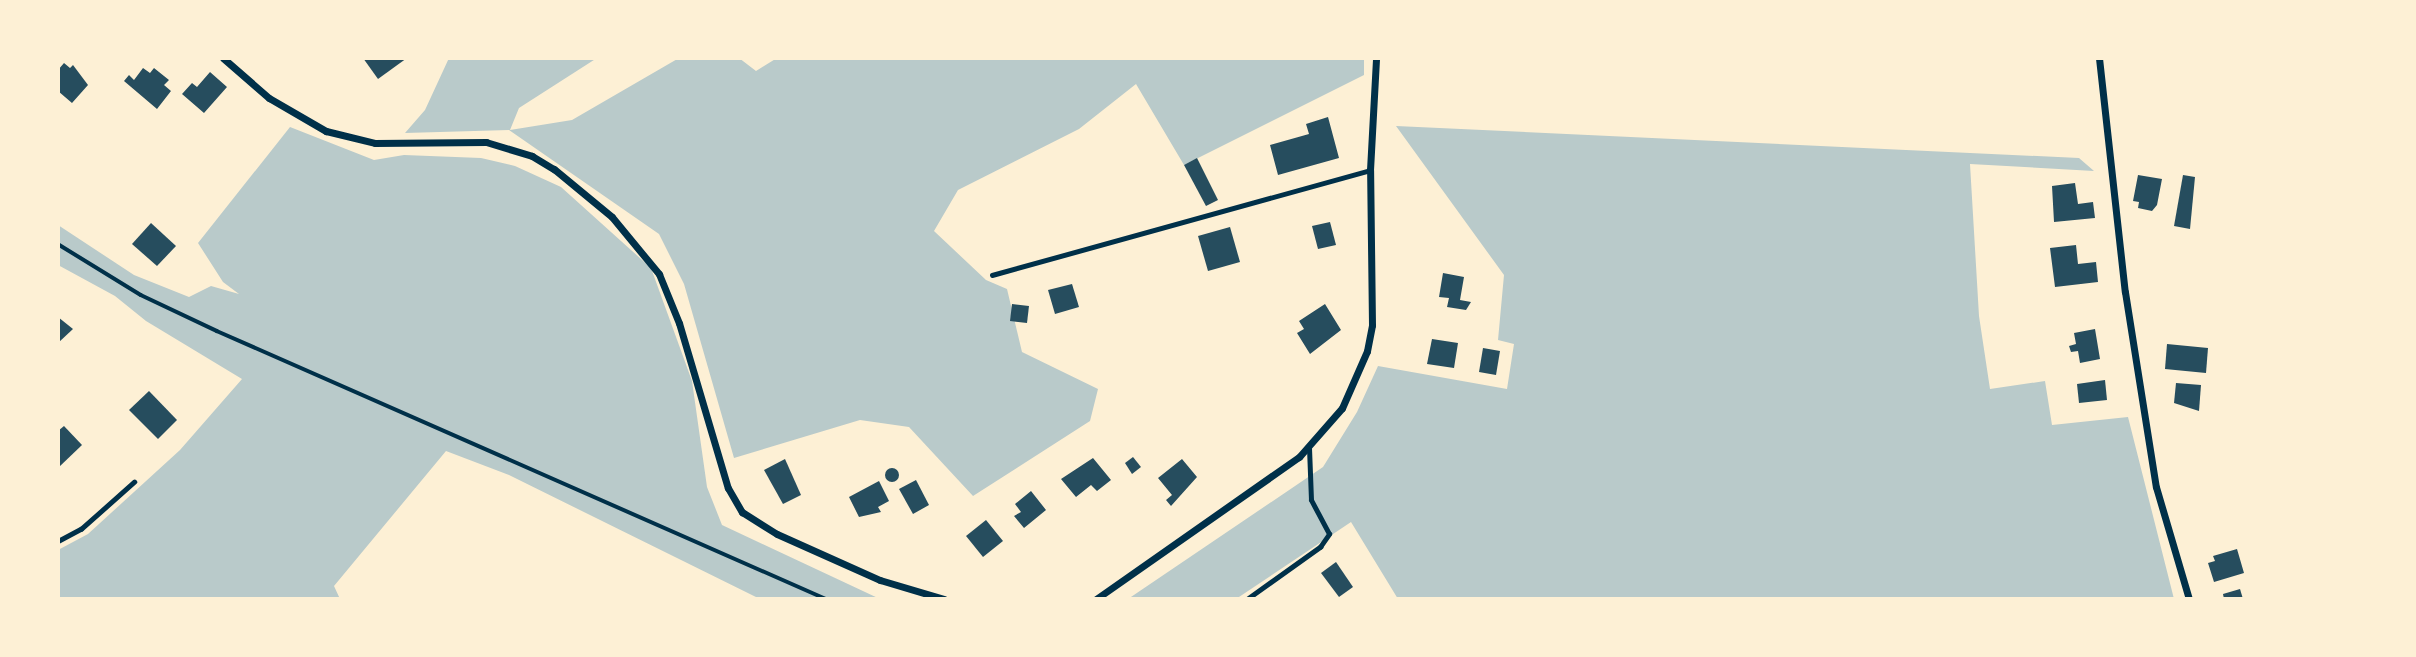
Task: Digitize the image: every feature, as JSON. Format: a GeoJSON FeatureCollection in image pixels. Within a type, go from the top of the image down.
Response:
{"type":"FeatureCollection","features":[{"type":"Feature","properties":{"kind":"street"},"geometry":{"type":"LineString","coordinates":[[223,58],[269,98],[326,131],[375,143],[486,142],[532,156],[554,169],[612,217],[659,274],[687,348],[728,488],[742,512],[777,534],[880,580],[944,599]]}},
{"type":"Feature","properties":{"kind":"street"},"geometry":{"type":"LineString","coordinates":[[1097,599],[1309,449],[1342,408],[1367,351],[1372,325],[1370,170],[1376,58]]}},
{"type":"Feature","properties":{"kind":"street"},"geometry":{"type":"LineString","coordinates":[[2099,58],[2124,292],[2152,461],[2189,599]]}},
{"type":"Feature","properties":{"kind":"lane"},"geometry":{"type":"LineString","coordinates":[[992,275],[1370,170]]}},
{"type":"Feature","properties":{"kind":"lane"},"geometry":{"type":"LineString","coordinates":[[1247,599],[1320,547],[1329,534],[1311,500],[1309,449]]}},
{"type":"Feature","properties":{"kind":"lane"},"geometry":{"type":"LineString","coordinates":[[58,541],[81,529],[134,482]]}},
{"type":"Feature","properties":{"kind":"path"},"geometry":{"type":"LineString","coordinates":[[58,244],[177,312],[826,599]]}},
{"type":"Feature","properties":{"kind":"path"},"geometry":{"type":"LineString","coordinates":[[730,599],[744,599]]}},
{"type":"Feature","properties":{"kind":"shaded area"},"geometry":{"type":"Polygon","coordinates":[[[449,58],[597,58],[519,108],[510,130],[572,120],[679,58],[739,58],[756,71],[777,58],[1364,58],[1364,75],[1184,165],[1136,84],[1079,129],[958,190],[934,231],[986,280],[1007,289],[1022,352],[1098,389],[1090,421],[973,496],[909,427],[860,420],[734,458],[684,284],[659,234],[509,130],[405,133],[425,110],[449,58]]]}},
{"type":"Feature","properties":{"kind":"shaded area"},"geometry":{"type":"Polygon","coordinates":[[[1396,126],[2079,158],[2094,171],[1970,164],[1979,316],[1990,389],[2045,381],[2052,425],[2128,417],[2174,599],[1398,599],[1351,522],[1236,599],[1128,599],[1323,467],[1357,412],[1378,366],[1507,389],[1514,344],[1498,340],[1504,275],[1396,126]]]}},
{"type":"Feature","properties":{"kind":"shaded area"},"geometry":{"type":"Polygon","coordinates":[[[290,127],[374,160],[404,155],[481,158],[515,166],[561,187],[651,268],[692,381],[707,487],[722,525],[880,599],[760,599],[509,475],[446,451],[334,586],[340,599],[58,599],[58,550],[88,534],[180,450],[242,379],[146,321],[115,296],[58,265],[58,225],[134,275],[189,297],[211,286],[239,294],[223,282],[198,243],[290,127]]]}},
{"type":"Feature","properties":{"kind":"building"},"geometry":{"type":"Polygon","coordinates":[[[363,58],[407,58],[378,79],[363,58]]]}},
{"type":"Feature","properties":{"kind":"building"},"geometry":{"type":"Polygon","coordinates":[[[64,63],[70,68],[73,65],[88,85],[72,103],[58,91],[58,70],[64,63]]]}},
{"type":"Feature","properties":{"kind":"building"},"geometry":{"type":"Polygon","coordinates":[[[143,68],[150,73],[154,68],[169,80],[164,85],[171,91],[157,109],[124,81],[129,75],[134,80],[143,68]]]}},
{"type":"Feature","properties":{"kind":"building"},"geometry":{"type":"Polygon","coordinates":[[[210,72],[227,87],[204,113],[182,94],[192,83],[197,87],[210,72]]]}},
{"type":"Feature","properties":{"kind":"building"},"geometry":{"type":"Polygon","coordinates":[[[1328,117],[1339,158],[1278,175],[1270,145],[1309,134],[1306,124],[1328,117]]]}},
{"type":"Feature","properties":{"kind":"building"},"geometry":{"type":"Polygon","coordinates":[[[1197,158],[1218,200],[1206,206],[1184,165],[1197,158]]]}},
{"type":"Feature","properties":{"kind":"building"},"geometry":{"type":"Polygon","coordinates":[[[2138,175],[2162,179],[2157,205],[2152,211],[2138,208],[2139,202],[2133,201],[2138,175]]]}},
{"type":"Feature","properties":{"kind":"building"},"geometry":{"type":"Polygon","coordinates":[[[2183,175],[2195,177],[2190,229],[2174,226],[2183,175]]]}},
{"type":"Feature","properties":{"kind":"building"},"geometry":{"type":"Polygon","coordinates":[[[2075,183],[2078,204],[2093,202],[2095,218],[2054,222],[2052,186],[2075,183]]]}},
{"type":"Feature","properties":{"kind":"building"},"geometry":{"type":"Polygon","coordinates":[[[1330,222],[1336,245],[1318,249],[1312,226],[1330,222]]]}},
{"type":"Feature","properties":{"kind":"building"},"geometry":{"type":"Polygon","coordinates":[[[151,223],[176,246],[157,266],[132,244],[151,223]]]}},
{"type":"Feature","properties":{"kind":"building"},"geometry":{"type":"Polygon","coordinates":[[[1230,227],[1240,262],[1208,271],[1198,236],[1230,227]]]}},
{"type":"Feature","properties":{"kind":"building"},"geometry":{"type":"Polygon","coordinates":[[[2076,245],[2078,264],[2096,262],[2098,282],[2055,287],[2050,248],[2076,245]]]}},
{"type":"Feature","properties":{"kind":"building"},"geometry":{"type":"Polygon","coordinates":[[[1443,273],[1464,277],[1460,300],[1471,302],[1466,310],[1447,307],[1449,298],[1439,297],[1443,273]]]}},
{"type":"Feature","properties":{"kind":"building"},"geometry":{"type":"Polygon","coordinates":[[[1072,284],[1079,307],[1055,314],[1048,290],[1072,284]]]}},
{"type":"Feature","properties":{"kind":"building"},"geometry":{"type":"Polygon","coordinates":[[[1012,304],[1029,306],[1027,323],[1010,321],[1012,304]]]}},
{"type":"Feature","properties":{"kind":"building"},"geometry":{"type":"Polygon","coordinates":[[[1325,304],[1341,330],[1310,354],[1297,333],[1304,329],[1299,321],[1325,304]]]}},
{"type":"Feature","properties":{"kind":"building"},"geometry":{"type":"Polygon","coordinates":[[[58,317],[73,329],[58,343],[58,317]]]}},
{"type":"Feature","properties":{"kind":"building"},"geometry":{"type":"Polygon","coordinates":[[[2095,329],[2100,359],[2080,363],[2078,351],[2071,352],[2069,346],[2076,344],[2074,333],[2095,329]]]}},
{"type":"Feature","properties":{"kind":"building"},"geometry":{"type":"Polygon","coordinates":[[[1432,339],[1458,343],[1454,368],[1427,364],[1432,339]]]}},
{"type":"Feature","properties":{"kind":"building"},"geometry":{"type":"Polygon","coordinates":[[[2167,344],[2208,348],[2206,373],[2165,369],[2167,344]]]}},
{"type":"Feature","properties":{"kind":"building"},"geometry":{"type":"Polygon","coordinates":[[[1483,348],[1500,351],[1496,375],[1479,372],[1483,348]]]}},
{"type":"Feature","properties":{"kind":"building"},"geometry":{"type":"Polygon","coordinates":[[[2105,380],[2107,400],[2079,403],[2077,384],[2105,380]]]}},
{"type":"Feature","properties":{"kind":"building"},"geometry":{"type":"Polygon","coordinates":[[[2176,383],[2201,385],[2199,411],[2174,403],[2176,383]]]}},
{"type":"Feature","properties":{"kind":"building"},"geometry":{"type":"Polygon","coordinates":[[[149,391],[177,420],[158,439],[129,410],[149,391]]]}},
{"type":"Feature","properties":{"kind":"building"},"geometry":{"type":"Polygon","coordinates":[[[64,426],[82,445],[58,468],[58,431],[64,426]]]}},
{"type":"Feature","properties":{"kind":"building"},"geometry":{"type":"Polygon","coordinates":[[[1133,457],[1141,467],[1132,474],[1125,463],[1133,457]]]}},
{"type":"Feature","properties":{"kind":"building"},"geometry":{"type":"Polygon","coordinates":[[[1093,458],[1111,480],[1097,491],[1091,485],[1076,497],[1061,479],[1093,458]]]}},
{"type":"Feature","properties":{"kind":"building"},"geometry":{"type":"Polygon","coordinates":[[[785,459],[801,495],[783,504],[764,470],[785,459]]]}},
{"type":"Feature","properties":{"kind":"building"},"geometry":{"type":"Polygon","coordinates":[[[1182,459],[1197,477],[1171,506],[1166,500],[1172,495],[1158,478],[1182,459]]]}},
{"type":"Feature","properties":{"kind":"building"},"geometry":{"type":"Polygon","coordinates":[[[889,468],[895,468],[899,475],[895,482],[889,482],[885,478],[885,472],[889,468]]]}},
{"type":"Feature","properties":{"kind":"building"},"geometry":{"type":"Polygon","coordinates":[[[916,480],[929,505],[913,514],[899,489],[916,480]]]}},
{"type":"Feature","properties":{"kind":"building"},"geometry":{"type":"Polygon","coordinates":[[[879,481],[889,501],[878,507],[881,512],[859,517],[849,497],[879,481]]]}},
{"type":"Feature","properties":{"kind":"building"},"geometry":{"type":"Polygon","coordinates":[[[1031,491],[1046,510],[1024,528],[1014,516],[1021,512],[1015,504],[1031,491]]]}},
{"type":"Feature","properties":{"kind":"building"},"geometry":{"type":"Polygon","coordinates":[[[986,520],[1003,541],[983,557],[966,536],[986,520]]]}},
{"type":"Feature","properties":{"kind":"building"},"geometry":{"type":"Polygon","coordinates":[[[2237,549],[2244,573],[2214,582],[2208,563],[2215,561],[2213,556],[2237,549]]]}},
{"type":"Feature","properties":{"kind":"building"},"geometry":{"type":"Polygon","coordinates":[[[1336,562],[1353,587],[1339,597],[1321,573],[1336,562]]]}},
{"type":"Feature","properties":{"kind":"building"},"geometry":{"type":"Polygon","coordinates":[[[2240,589],[2243,599],[2224,599],[2223,594],[2240,589]]]}}]}
